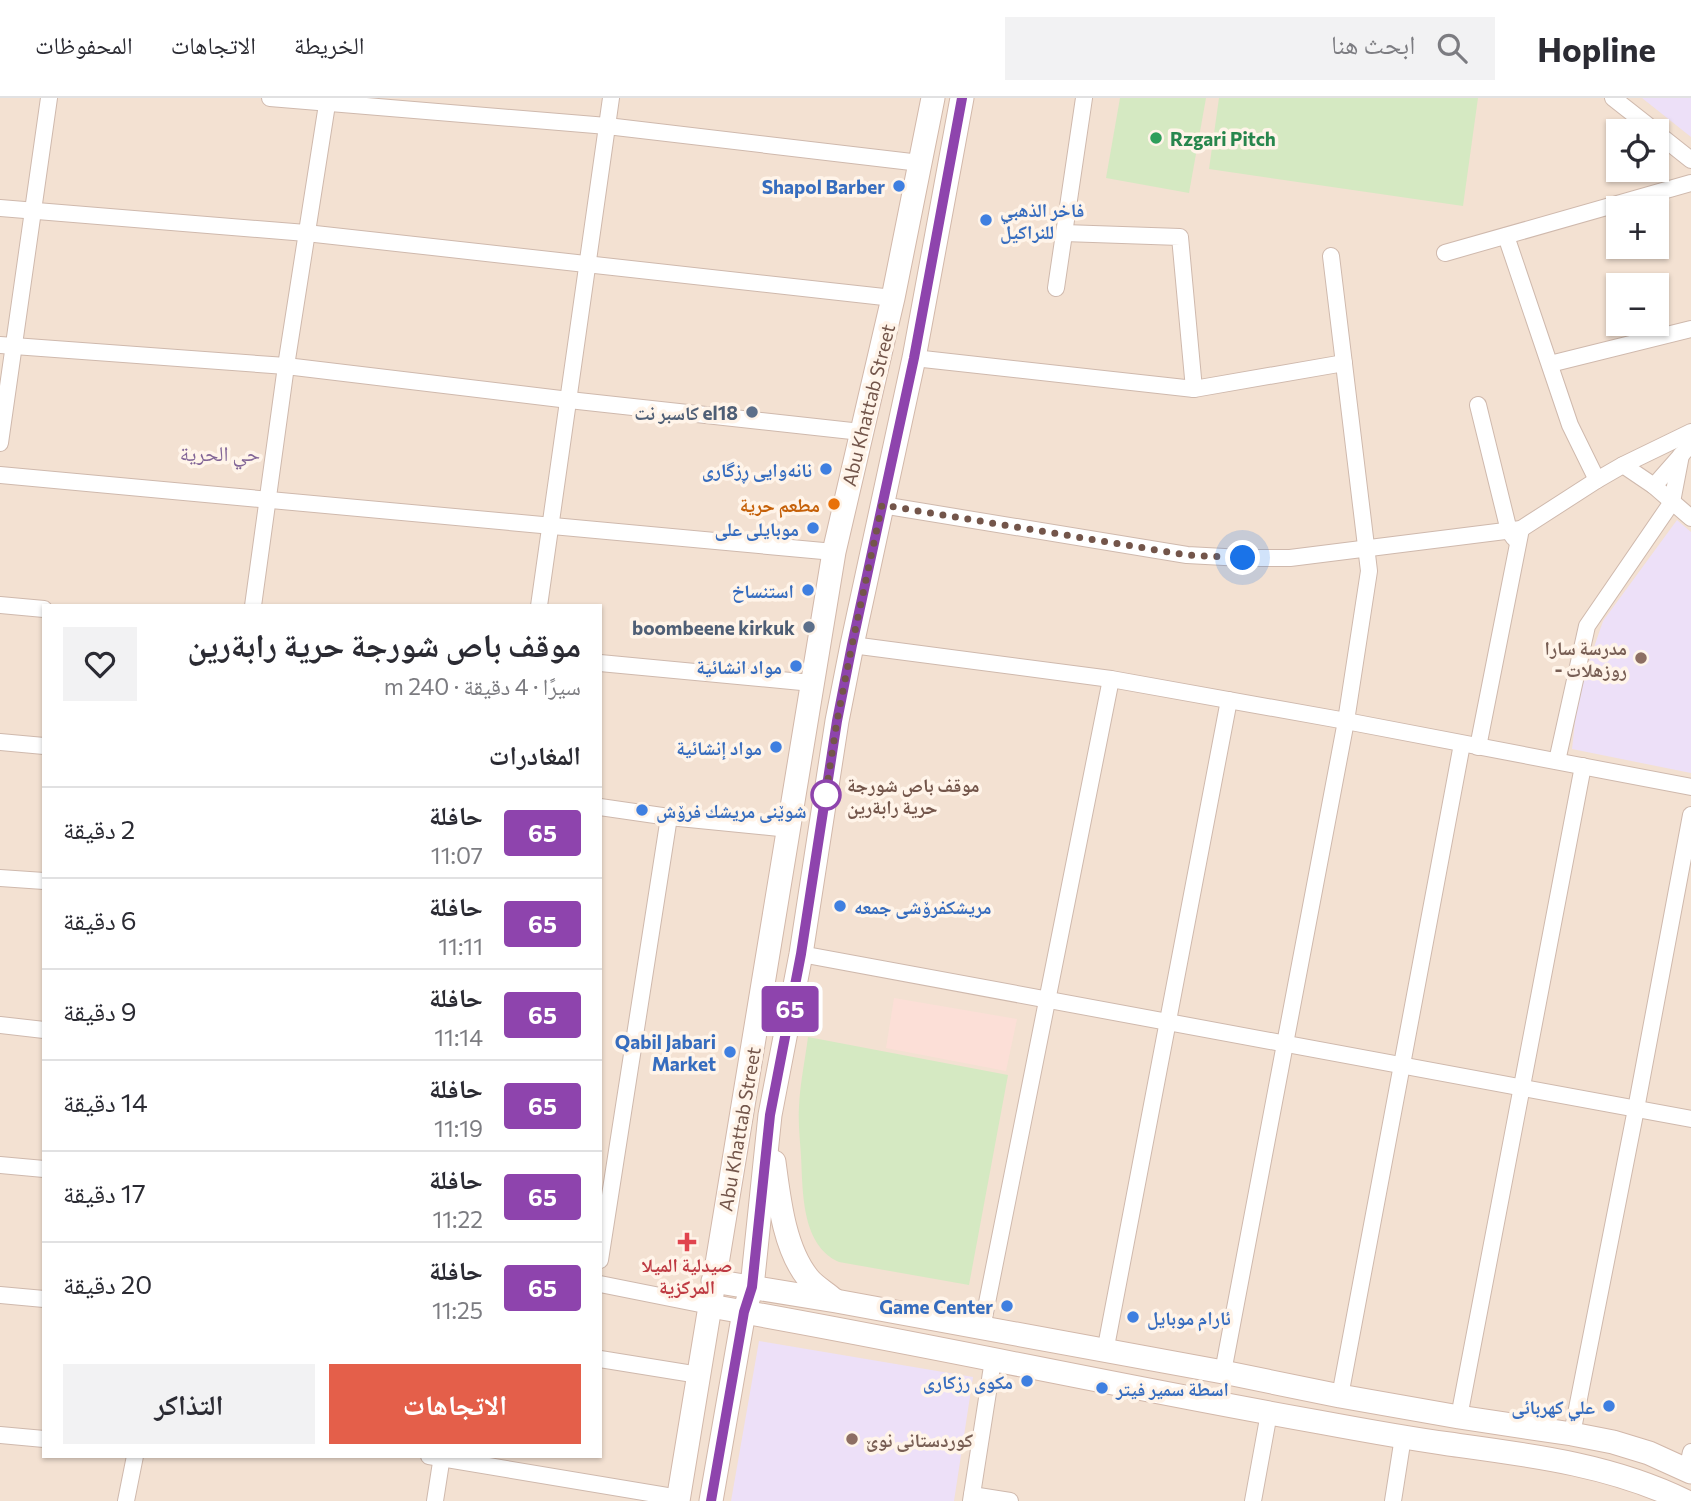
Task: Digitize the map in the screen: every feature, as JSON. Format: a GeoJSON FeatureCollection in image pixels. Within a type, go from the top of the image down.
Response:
{"type":"FeatureCollection","features":[{"type":"Feature","properties":{"kind":"main road","name":"Abu Khattab Street"},"geometry":{"type":"LineString","coordinates":[[679,1499],[834,552],[893,298],[933,98]]}},
{"type":"Feature","properties":{"kind":"main road","name":"Abu Khattab Street"},"geometry":{"type":"LineString","coordinates":[[711,1501],[744,1312],[752,1287],[770,1115],[801,954],[837,721],[914,358],[962,98]]}},
{"type":"Feature","properties":{"kind":"main road"},"geometry":{"type":"LineString","coordinates":[[806,716],[837,721]]}},
{"type":"Feature","properties":{"kind":"main road"},"geometry":{"type":"LineString","coordinates":[[770,1115],[776,1183],[791,1250],[808,1279],[836,1301]]}},
{"type":"Feature","properties":{"kind":"main road"},"geometry":{"type":"LineString","coordinates":[[713,1281],[836,1301],[1340,1396],[1572,1434],[1613,1442],[1690,1464]]}},
{"type":"Feature","properties":{"kind":"main road"},"geometry":{"type":"LineString","coordinates":[[710,1306],[1269,1413],[1579,1465],[1665,1491],[1685,1501]]}},
{"type":"Feature","properties":{"kind":"street"},"geometry":{"type":"LineString","coordinates":[[0,443],[7,345],[33,210],[49,98]]}},
{"type":"Feature","properties":{"kind":"street"},"geometry":{"type":"LineString","coordinates":[[270,98],[607,126],[920,163]]}},
{"type":"Feature","properties":{"kind":"street"},"geometry":{"type":"LineString","coordinates":[[539,604],[611,98]]}},
{"type":"Feature","properties":{"kind":"street"},"geometry":{"type":"LineString","coordinates":[[1056,288],[1084,98]]}},
{"type":"Feature","properties":{"kind":"street"},"geometry":{"type":"LineString","coordinates":[[1613,98],[1640,119]]}},
{"type":"Feature","properties":{"kind":"street"},"geometry":{"type":"LineString","coordinates":[[253,604],[286,366],[327,101]]}},
{"type":"Feature","properties":{"kind":"street"},"geometry":{"type":"LineString","coordinates":[[1669,142],[1691,160]]}},
{"type":"Feature","properties":{"kind":"street"},"geometry":{"type":"LineString","coordinates":[[1445,253],[1691,183]]}},
{"type":"Feature","properties":{"kind":"street"},"geometry":{"type":"LineString","coordinates":[[0,208],[306,233],[893,298]]}},
{"type":"Feature","properties":{"kind":"street"},"geometry":{"type":"LineString","coordinates":[[1064,233],[1180,237],[1194,389]]}},
{"type":"Feature","properties":{"kind":"street"},"geometry":{"type":"LineString","coordinates":[[1506,236],[1570,425],[1597,480]]}},
{"type":"Feature","properties":{"kind":"street"},"geometry":{"type":"LineString","coordinates":[[1223,1372],[1346,721],[1368,571],[1331,256]]}},
{"type":"Feature","properties":{"kind":"street"},"geometry":{"type":"LineString","coordinates":[[1550,364],[1691,329]]}},
{"type":"Feature","properties":{"kind":"street"},"geometry":{"type":"LineString","coordinates":[[7,345],[286,366],[861,432]]}},
{"type":"Feature","properties":{"kind":"street"},"geometry":{"type":"LineString","coordinates":[[914,358],[1194,389],[1344,363]]}},
{"type":"Feature","properties":{"kind":"street"},"geometry":{"type":"LineString","coordinates":[[1340,1396],[1402,1066],[1516,534],[1478,405]]}},
{"type":"Feature","properties":{"kind":"street"},"geometry":{"type":"LineString","coordinates":[[882,505],[1187,555],[1290,558],[1516,534],[1597,480],[1691,432]]}},
{"type":"Feature","properties":{"kind":"street"},"geometry":{"type":"LineString","coordinates":[[1654,486],[1686,450]]}},
{"type":"Feature","properties":{"kind":"street"},"geometry":{"type":"LineString","coordinates":[[1557,761],[1587,626],[1672,502],[1686,450]]}},
{"type":"Feature","properties":{"kind":"street"},"geometry":{"type":"LineString","coordinates":[[1623,465],[1654,486],[1691,518]]}},
{"type":"Feature","properties":{"kind":"street"},"geometry":{"type":"LineString","coordinates":[[0,475],[834,552]]}},
{"type":"Feature","properties":{"kind":"street"},"geometry":{"type":"LineString","coordinates":[[0,605],[42,609]]}},
{"type":"Feature","properties":{"kind":"street"},"geometry":{"type":"LineString","coordinates":[[852,645],[1111,679],[1691,787]]}},
{"type":"Feature","properties":{"kind":"street"},"geometry":{"type":"LineString","coordinates":[[602,663],[812,683]]}},
{"type":"Feature","properties":{"kind":"street"},"geometry":{"type":"LineString","coordinates":[[982,1328],[1111,679]]}},
{"type":"Feature","properties":{"kind":"street"},"geometry":{"type":"LineString","coordinates":[[1105,1352],[1229,700]]}},
{"type":"Feature","properties":{"kind":"street"},"geometry":{"type":"LineString","coordinates":[[0,742],[42,746]]}},
{"type":"Feature","properties":{"kind":"street"},"geometry":{"type":"LineString","coordinates":[[1459,1417],[1583,766]]}},
{"type":"Feature","properties":{"kind":"street"},"geometry":{"type":"LineString","coordinates":[[602,807],[789,829]]}},
{"type":"Feature","properties":{"kind":"street"},"geometry":{"type":"LineString","coordinates":[[1572,1434],[1691,815]]}},
{"type":"Feature","properties":{"kind":"street"},"geometry":{"type":"LineString","coordinates":[[602,1247],[669,817]]}},
{"type":"Feature","properties":{"kind":"street"},"geometry":{"type":"LineString","coordinates":[[0,878],[42,881]]}},
{"type":"Feature","properties":{"kind":"street"},"geometry":{"type":"LineString","coordinates":[[801,954],[1691,1119]]}},
{"type":"Feature","properties":{"kind":"street"},"geometry":{"type":"LineString","coordinates":[[0,1026],[42,1030]]}},
{"type":"Feature","properties":{"kind":"street"},"geometry":{"type":"LineString","coordinates":[[0,1165],[42,1169]]}},
{"type":"Feature","properties":{"kind":"street"},"geometry":{"type":"LineString","coordinates":[[602,1284],[710,1306]]}},
{"type":"Feature","properties":{"kind":"street"},"geometry":{"type":"LineString","coordinates":[[0,1295],[42,1299]]}},
{"type":"Feature","properties":{"kind":"street"},"geometry":{"type":"LineString","coordinates":[[602,1359],[699,1375]]}},
{"type":"Feature","properties":{"kind":"street"},"geometry":{"type":"LineString","coordinates":[[993,1360],[972,1498],[1010,1501]]}},
{"type":"Feature","properties":{"kind":"street"},"geometry":{"type":"LineString","coordinates":[[1253,1501],[1269,1413]]}},
{"type":"Feature","properties":{"kind":"street"},"geometry":{"type":"LineString","coordinates":[[0,1435],[42,1439]]}},
{"type":"Feature","properties":{"kind":"street"},"geometry":{"type":"LineString","coordinates":[[1393,1501],[1403,1437]]}},
{"type":"Feature","properties":{"kind":"street"},"geometry":{"type":"LineString","coordinates":[[126,1501],[135,1458]]}},
{"type":"Feature","properties":{"kind":"street"},"geometry":{"type":"LineString","coordinates":[[435,1501],[438,1458]]}},
{"type":"Feature","properties":{"kind":"street"},"geometry":{"type":"LineString","coordinates":[[444,1458],[679,1499]]}},
{"type":"Feature","properties":{"kind":"shaded area"},"geometry":{"type":"Polygon","coordinates":[[[0,98],[1691,98],[1691,1501],[0,1501],[0,98]]]}},
{"type":"Feature","properties":{"kind":"shaded area"},"geometry":{"type":"Polygon","coordinates":[[[1642,98],[1691,98],[1691,137],[1642,98]]]}},
{"type":"Feature","properties":{"kind":"shaded area","name":"مدرسة سارا - روزهلات"},"geometry":{"type":"Polygon","coordinates":[[[1677,520],[1691,532],[1691,773],[1572,749],[1578,694],[1603,621],[1677,520]]]}},
{"type":"Feature","properties":{"kind":"shaded area"},"geometry":{"type":"Polygon","coordinates":[[[894,998],[1017,1019],[1006,1071],[886,1048],[894,998]]]}},
{"type":"Feature","properties":{"kind":"shaded area","name":"کوردستانی نوێ"},"geometry":{"type":"Polygon","coordinates":[[[759,1341],[973,1377],[954,1501],[731,1501],[759,1341]]]}},
{"type":"Feature","properties":{"kind":"green space","name":"Rzgari Pitch"},"geometry":{"type":"Polygon","coordinates":[[[1120,98],[1206,98],[1189,193],[1106,178],[1120,98]]]}},
{"type":"Feature","properties":{"kind":"green space"},"geometry":{"type":"Polygon","coordinates":[[[1219,98],[1478,98],[1463,206],[1209,169],[1219,98]]]}},
{"type":"Feature","properties":{"kind":"green space"},"geometry":{"type":"Polygon","coordinates":[[[808,1037],[1008,1075],[969,1285],[839,1262],[817,1243],[806,1216],[799,1125],[800,1090],[808,1037]]]}},
{"type":"Feature","properties":{"kind":"bus line","name":"65"},"geometry":{"type":"LineString","coordinates":[[711,1501],[744,1312],[752,1287],[770,1115],[801,954],[837,721],[914,358],[962,98]]}},
{"type":"Feature","properties":{"kind":"place","name":"Rzgari Pitch"},"geometry":{"type":"Point","coordinates":[1156,138]}},
{"type":"Feature","properties":{"kind":"place","name":"Shapol Barber"},"geometry":{"type":"Point","coordinates":[899,186]}},
{"type":"Feature","properties":{"kind":"place","name":"فاخر الذهبي للنراكيل"},"geometry":{"type":"Point","coordinates":[986,220]}},
{"type":"Feature","properties":{"kind":"place","name":"كاسبر نت el18"},"geometry":{"type":"Point","coordinates":[752,412]}},
{"type":"Feature","properties":{"kind":"place","name":"نانەوایی ڕزگاری"},"geometry":{"type":"Point","coordinates":[826,469]}},
{"type":"Feature","properties":{"kind":"place","name":"مطعم حرية"},"geometry":{"type":"Point","coordinates":[834,504]}},
{"type":"Feature","properties":{"kind":"place","name":"موبايلى على"},"geometry":{"type":"Point","coordinates":[813,528]}},
{"type":"Feature","properties":{"kind":"place","name":"استنساخ"},"geometry":{"type":"Point","coordinates":[808,590]}},
{"type":"Feature","properties":{"kind":"place","name":"boombeene kirkuk"},"geometry":{"type":"Point","coordinates":[809,627]}},
{"type":"Feature","properties":{"kind":"place","name":"مدرسة سارا - روزهلات"},"geometry":{"type":"Point","coordinates":[1641,658]}},
{"type":"Feature","properties":{"kind":"place","name":"مواد انشائية"},"geometry":{"type":"Point","coordinates":[796,666]}},
{"type":"Feature","properties":{"kind":"place","name":"مواد إنشائية"},"geometry":{"type":"Point","coordinates":[776,747]}},
{"type":"Feature","properties":{"kind":"place","name":"موقف باص شورجة حرية رابةرين"},"geometry":{"type":"Point","coordinates":[826,795]}},
{"type":"Feature","properties":{"kind":"place","name":"شوێنى مريشك فرۆش"},"geometry":{"type":"Point","coordinates":[642,810]}},
{"type":"Feature","properties":{"kind":"place","name":"مریشکفرۆشی جمعە"},"geometry":{"type":"Point","coordinates":[840,906]}},
{"type":"Feature","properties":{"kind":"place","name":"Qabil Jabari Market"},"geometry":{"type":"Point","coordinates":[730,1052]}},
{"type":"Feature","properties":{"kind":"place","name":"صيدلية الميلا المركزية"},"geometry":{"type":"Point","coordinates":[687,1242]}},
{"type":"Feature","properties":{"kind":"place","name":"Game Center"},"geometry":{"type":"Point","coordinates":[1007,1306]}},
{"type":"Feature","properties":{"kind":"place","name":"ئارام موبايل"},"geometry":{"type":"Point","coordinates":[1133,1317]}},
{"type":"Feature","properties":{"kind":"place","name":"مكوى رزكارى"},"geometry":{"type":"Point","coordinates":[1027,1381]}},
{"type":"Feature","properties":{"kind":"place","name":"اسطة سمير فيتر"},"geometry":{"type":"Point","coordinates":[1102,1388]}},
{"type":"Feature","properties":{"kind":"place","name":"علي كهربائى"},"geometry":{"type":"Point","coordinates":[1609,1406]}},
{"type":"Feature","properties":{"kind":"place","name":"کوردستانی نوێ"},"geometry":{"type":"Point","coordinates":[852,1439]}},
{"type":"Feature","properties":{"kind":"district","name":"حي الحرية"},"geometry":{"type":"Point","coordinates":[220,452]}},
{"type":"Feature","properties":{"kind":"route"},"geometry":{"type":"LineString","coordinates":[[826,795],[825,799],[837,721],[882,505],[1187,555],[1243,558]]}}]}
